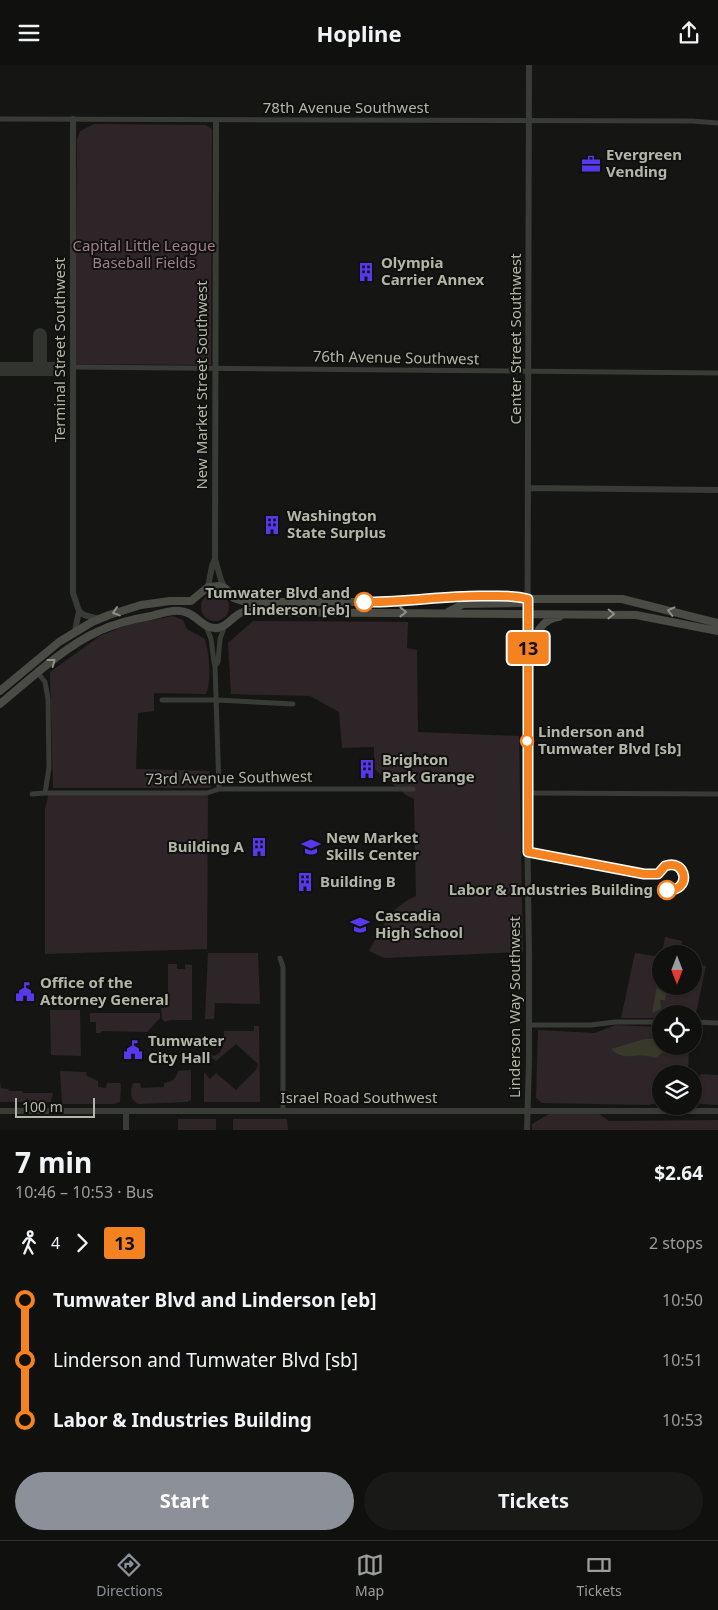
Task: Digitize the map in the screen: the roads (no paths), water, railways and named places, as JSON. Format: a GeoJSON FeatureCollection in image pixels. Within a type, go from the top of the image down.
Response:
{"type":"FeatureCollection","features":[{"type":"Feature","properties":{"kind":"main road"},"geometry":{"type":"LineString","coordinates":[[0,691],[75,631],[99,619],[130,608],[164,602],[188,601],[198,596],[208,587],[219,586],[225,588],[234,598],[248,603],[280,601],[407,602],[462,595],[517,596],[528,599],[622,599],[718,623]]}},
{"type":"Feature","properties":{"kind":"main road"},"geometry":{"type":"LineString","coordinates":[[197,618],[198,596]]}},
{"type":"Feature","properties":{"kind":"main road"},"geometry":{"type":"LineString","coordinates":[[233,618],[234,598]]}},
{"type":"Feature","properties":{"kind":"main road"},"geometry":{"type":"LineString","coordinates":[[446,613],[463,604],[520,603],[528,599]]}},
{"type":"Feature","properties":{"kind":"main road"},"geometry":{"type":"LineString","coordinates":[[0,704],[71,648],[98,631],[123,621],[174,610],[186,611],[206,626],[215,628],[225,625],[243,612],[528,613],[636,615],[718,631]]}},
{"type":"Feature","properties":{"kind":"main road"},"geometry":{"type":"LineString","coordinates":[[528,644],[542,624],[562,614]]}},
{"type":"Feature","properties":{"kind":"street","name":"Center Street Southwest"},"geometry":{"type":"LineString","coordinates":[[528,613],[529,65]]}},
{"type":"Feature","properties":{"kind":"street","name":"78th Avenue Southwest"},"geometry":{"type":"LineString","coordinates":[[0,119],[692,121],[718,123]]}},
{"type":"Feature","properties":{"kind":"street","name":"Terminal Street Southwest"},"geometry":{"type":"LineString","coordinates":[[73,119],[73,593],[79,611],[75,631]]}},
{"type":"Feature","properties":{"kind":"street","name":"New Market Street Southwest"},"geometry":{"type":"LineString","coordinates":[[216,121],[215,559],[225,588]]}},
{"type":"Feature","properties":{"kind":"street","name":"76th Avenue Southwest"},"geometry":{"type":"LineString","coordinates":[[73,367],[718,373]]}},
{"type":"Feature","properties":{"kind":"street"},"geometry":{"type":"LineString","coordinates":[[528,488],[718,490]]}},
{"type":"Feature","properties":{"kind":"street","name":"New Market Street Southwest"},"geometry":{"type":"LineString","coordinates":[[208,587],[215,559]]}},
{"type":"Feature","properties":{"kind":"street"},"geometry":{"type":"LineString","coordinates":[[79,611],[84,615],[99,619]]}},
{"type":"Feature","properties":{"kind":"street","name":"Linderson Way Southwest"},"geometry":{"type":"LineString","coordinates":[[527,1130],[529,1025],[528,613]]}},
{"type":"Feature","properties":{"kind":"street"},"geometry":{"type":"LineString","coordinates":[[215,666],[218,662],[220,639],[225,625]]}},
{"type":"Feature","properties":{"kind":"street"},"geometry":{"type":"LineString","coordinates":[[206,626],[210,635],[215,666],[219,789]]}},
{"type":"Feature","properties":{"kind":"street"},"geometry":{"type":"LineString","coordinates":[[38,673],[45,682],[48,699],[49,768],[45,793]]}},
{"type":"Feature","properties":{"kind":"street"},"geometry":{"type":"LineString","coordinates":[[162,700],[217,700],[294,704]]}},
{"type":"Feature","properties":{"kind":"street","name":"73rd Avenue Southwest"},"geometry":{"type":"LineString","coordinates":[[32,794],[207,793],[219,789],[412,789]]}},
{"type":"Feature","properties":{"kind":"street"},"geometry":{"type":"LineString","coordinates":[[527,793],[718,794]]}},
{"type":"Feature","properties":{"kind":"street"},"geometry":{"type":"LineString","coordinates":[[280,958],[283,967],[283,1111]]}},
{"type":"Feature","properties":{"kind":"street"},"geometry":{"type":"LineString","coordinates":[[529,1025],[652,1022]]}},
{"type":"Feature","properties":{"kind":"street"},"geometry":{"type":"LineString","coordinates":[[702,1022],[718,1023]]}},
{"type":"Feature","properties":{"kind":"street","name":"Israel Road Southwest"},"geometry":{"type":"LineString","coordinates":[[0,1111],[718,1111]]}},
{"type":"Feature","properties":{"kind":"street"},"geometry":{"type":"LineString","coordinates":[[126,1111],[126,1130]]}},
{"type":"Feature","properties":{"kind":"place","name":"Evergreen Vending"},"geometry":{"type":"Point","coordinates":[591,164]}},
{"type":"Feature","properties":{"kind":"place","name":"Olympia Carrier Annex"},"geometry":{"type":"Point","coordinates":[366,272]}},
{"type":"Feature","properties":{"kind":"place","name":"Washington State Surplus"},"geometry":{"type":"Point","coordinates":[272,525]}},
{"type":"Feature","properties":{"kind":"place","name":"Tumwater Blvd and Linderson [eb]"},"geometry":{"type":"Point","coordinates":[364,602]}},
{"type":"Feature","properties":{"kind":"place","name":"Linderson and Tumwater Blvd [sb]"},"geometry":{"type":"Point","coordinates":[527,741]}},
{"type":"Feature","properties":{"kind":"place","name":"Brighton Park Grange"},"geometry":{"type":"Point","coordinates":[367,769]}},
{"type":"Feature","properties":{"kind":"place","name":"Building A"},"geometry":{"type":"Point","coordinates":[259,847]}},
{"type":"Feature","properties":{"kind":"place","name":"New Market Skills Center"},"geometry":{"type":"Point","coordinates":[311,847]}},
{"type":"Feature","properties":{"kind":"place","name":"Building B"},"geometry":{"type":"Point","coordinates":[305,882]}},
{"type":"Feature","properties":{"kind":"place","name":"Labor & Industries Building"},"geometry":{"type":"Point","coordinates":[667,890]}},
{"type":"Feature","properties":{"kind":"place","name":"Cascadia High School"},"geometry":{"type":"Point","coordinates":[360,925]}},
{"type":"Feature","properties":{"kind":"place","name":"Office of the Attorney General"},"geometry":{"type":"Point","coordinates":[25,992]}},
{"type":"Feature","properties":{"kind":"place","name":"Tumwater City Hall"},"geometry":{"type":"Point","coordinates":[133,1050]}},
{"type":"Feature","properties":{"kind":"park label","name":"Capital Little League Baseball Fields"},"geometry":{"type":"Point","coordinates":[144,254]}}]}
